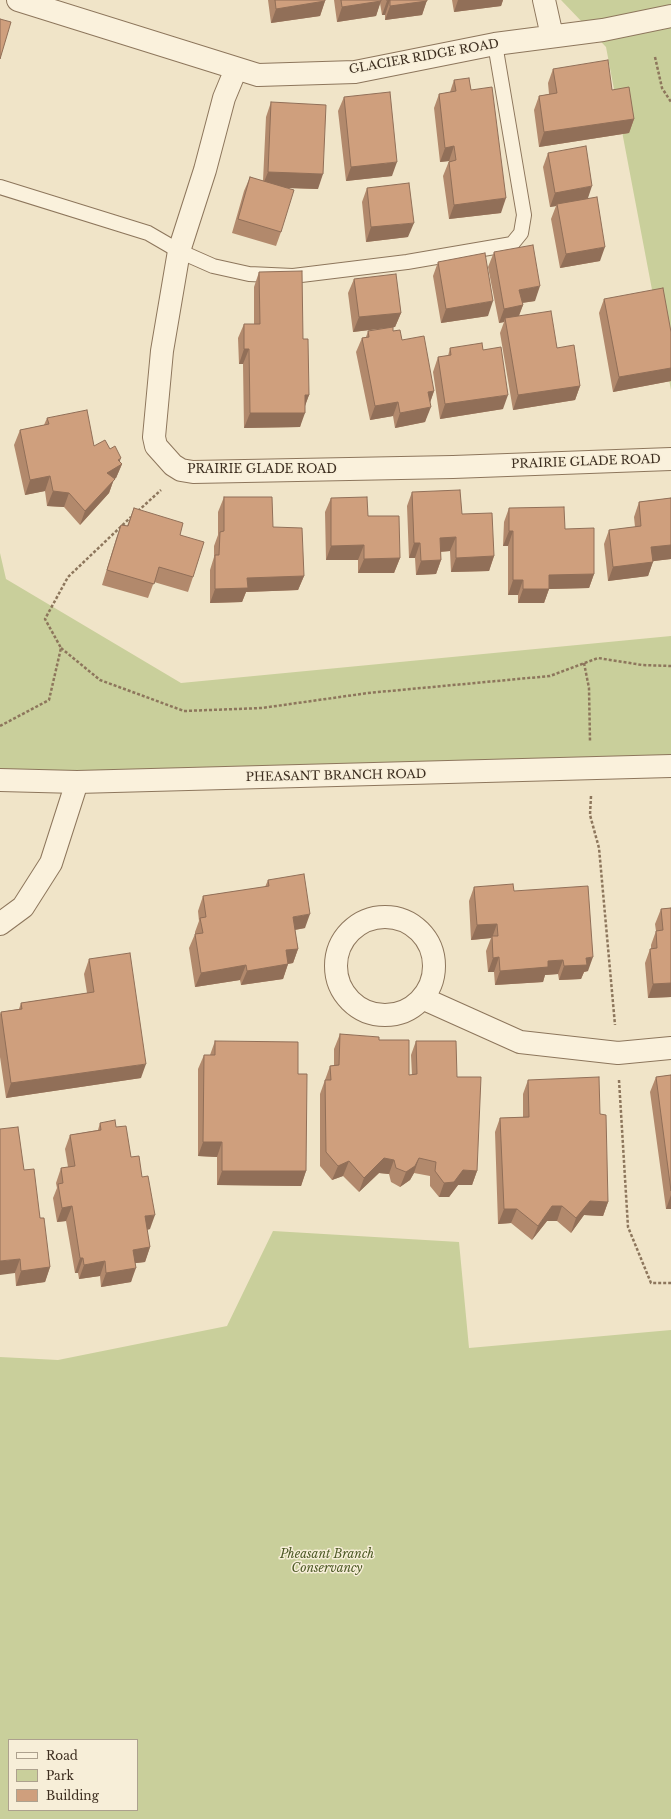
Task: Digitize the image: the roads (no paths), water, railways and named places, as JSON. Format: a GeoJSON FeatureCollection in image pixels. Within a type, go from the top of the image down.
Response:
{"type":"FeatureCollection","features":[{"type":"Feature","properties":{"kind":"street","name":"GLACIER RIDGE ROAD"},"geometry":{"type":"LineString","coordinates":[[18,0],[258,75],[355,72],[495,44],[603,30],[671,16]]}},
{"type":"Feature","properties":{"kind":"street"},"geometry":{"type":"LineString","coordinates":[[544,0],[552,36]]}},
{"type":"Feature","properties":{"kind":"street","name":"PRAIRIE GLADE ROAD"},"geometry":{"type":"LineString","coordinates":[[236,68],[224,98],[205,170],[179,251],[162,351],[154,436],[156,446],[173,465],[181,470],[193,472],[453,467],[671,458]]}},
{"type":"Feature","properties":{"kind":"street","name":"PHEASANT BRANCH ROAD"},"geometry":{"type":"LineString","coordinates":[[0,780],[76,782],[671,766]]}},
{"type":"Feature","properties":{"kind":"street"},"geometry":{"type":"LineString","coordinates":[[0,924],[23,907],[51,863],[76,782]]}},
{"type":"Feature","properties":{"kind":"street"},"geometry":{"type":"LineString","coordinates":[[389,916],[404,920],[417,928],[427,940],[433,954],[434,970],[430,985],[422,998],[410,1008],[396,1014],[381,1015],[366,1011],[353,1003],[343,991],[337,977],[336,961],[339,946],[347,933],[359,923],[374,917],[389,916]]}},
{"type":"Feature","properties":{"kind":"street"},"geometry":{"type":"LineString","coordinates":[[422,998],[520,1042],[618,1053],[671,1048]]}},
{"type":"Feature","properties":{"kind":"lane"},"geometry":{"type":"LineString","coordinates":[[0,187],[148,233],[179,251],[213,266],[248,274],[293,276],[407,262],[512,244],[521,233],[524,215],[495,44]]}},
{"type":"Feature","properties":{"kind":"park label","name":"Pheasant Branch Conservancy"},"geometry":{"type":"Point","coordinates":[327,1562]}}]}
